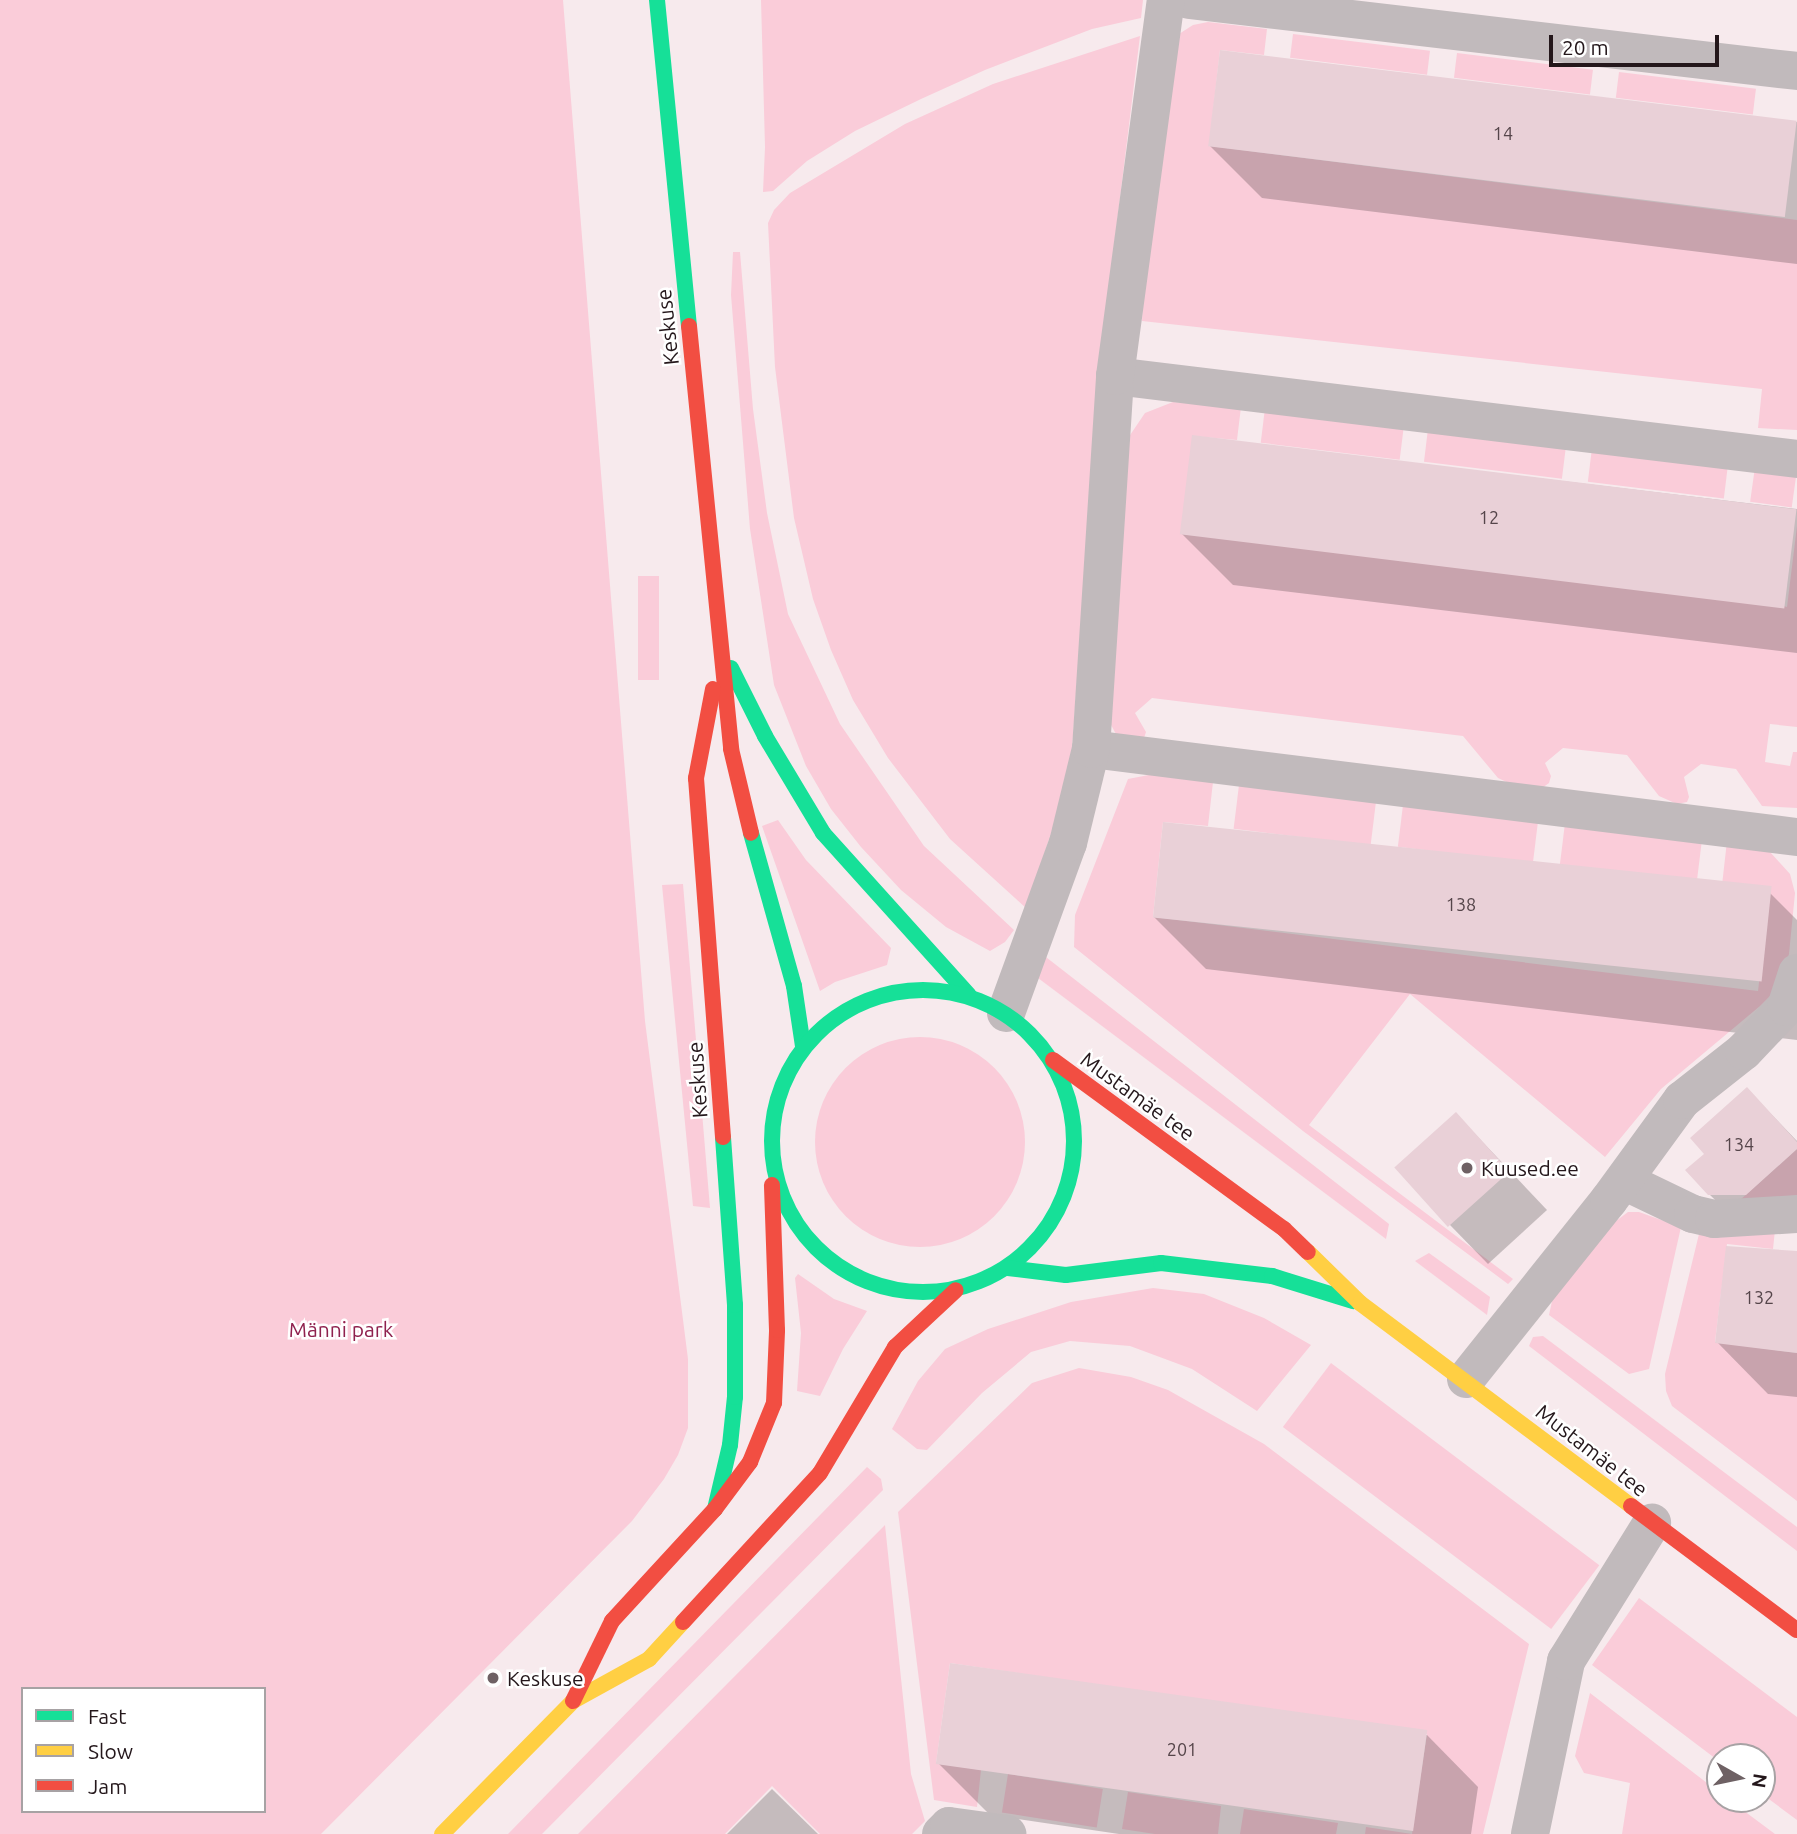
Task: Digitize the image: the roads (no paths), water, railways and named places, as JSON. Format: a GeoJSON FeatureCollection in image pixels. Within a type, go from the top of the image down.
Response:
{"type":"FeatureCollection","features":[{"type":"Feature","properties":{"kind":"main road","name":"Keskuse"},"geometry":{"type":"LineString","coordinates":[[657,0],[731,749],[761,874],[794,986],[803,1046]]}},
{"type":"Feature","properties":{"kind":"main road","name":"Keskuse"},"geometry":{"type":"LineString","coordinates":[[721,649],[765,736],[823,832],[969,995]]}},
{"type":"Feature","properties":{"kind":"main road","name":"Keskuse"},"geometry":{"type":"LineString","coordinates":[[715,1508],[730,1445],[735,1397],[736,1306],[696,778],[721,649]]}},
{"type":"Feature","properties":{"kind":"main road"},"geometry":{"type":"LineString","coordinates":[[924,988],[969,995],[1006,1013],[1032,1036],[1051,1059],[1070,1102],[1075,1149],[1065,1195],[1042,1236],[1008,1268],[983,1281],[956,1290],[905,1292],[856,1278],[814,1248],[786,1206],[771,1157],[772,1118],[784,1080],[803,1046],[837,1015],[878,995],[924,988]]}},
{"type":"Feature","properties":{"kind":"main road","name":"Mustamäe tee"},"geometry":{"type":"LineString","coordinates":[[1051,1059],[1284,1229],[1360,1303],[1466,1379],[1652,1523],[1797,1630]]}},
{"type":"Feature","properties":{"kind":"main road","name":"Keskuse"},"geometry":{"type":"LineString","coordinates":[[573,1701],[612,1621],[715,1508],[750,1462],[774,1403],[778,1330],[771,1157]]}},
{"type":"Feature","properties":{"kind":"main road","name":"Mustamäe tee"},"geometry":{"type":"LineString","coordinates":[[1008,1268],[1066,1276],[1161,1263],[1272,1276],[1360,1303]]}},
{"type":"Feature","properties":{"kind":"main road","name":"Keskuse"},"geometry":{"type":"LineString","coordinates":[[442,1834],[573,1701],[649,1659],[820,1473],[895,1347],[956,1290]]}},
{"type":"Feature","properties":{"kind":"street"},"geometry":{"type":"LineString","coordinates":[[1006,1013],[1068,843],[1091,749],[1115,376],[1166,0]]}},
{"type":"Feature","properties":{"kind":"street"},"geometry":{"type":"LineString","coordinates":[[1189,0],[1797,71]]}},
{"type":"Feature","properties":{"kind":"street"},"geometry":{"type":"LineString","coordinates":[[1115,376],[1797,459]]}},
{"type":"Feature","properties":{"kind":"street"},"geometry":{"type":"LineString","coordinates":[[1091,749],[1797,837]]}},
{"type":"Feature","properties":{"kind":"street"},"geometry":{"type":"LineString","coordinates":[[1466,1379],[1624,1181],[1682,1100],[1744,1051],[1786,1007],[1797,972]]}},
{"type":"Feature","properties":{"kind":"street"},"geometry":{"type":"LineString","coordinates":[[1624,1181],[1693,1214],[1714,1219],[1797,1214]]}},
{"type":"Feature","properties":{"kind":"street"},"geometry":{"type":"LineString","coordinates":[[1530,1834],[1566,1661],[1652,1523]]}},
{"type":"Feature","properties":{"kind":"street"},"geometry":{"type":"LineString","coordinates":[[941,1834],[949,1826],[1007,1834]]}},
{"type":"Feature","properties":{"kind":"place","name":"Kuused.ee"},"geometry":{"type":"Point","coordinates":[1467,1168]}},
{"type":"Feature","properties":{"kind":"place","name":"Keskuse"},"geometry":{"type":"Point","coordinates":[493,1678]}},
{"type":"Feature","properties":{"kind":"park label","name":"Männi park"},"geometry":{"type":"Point","coordinates":[341,1329]}}]}
